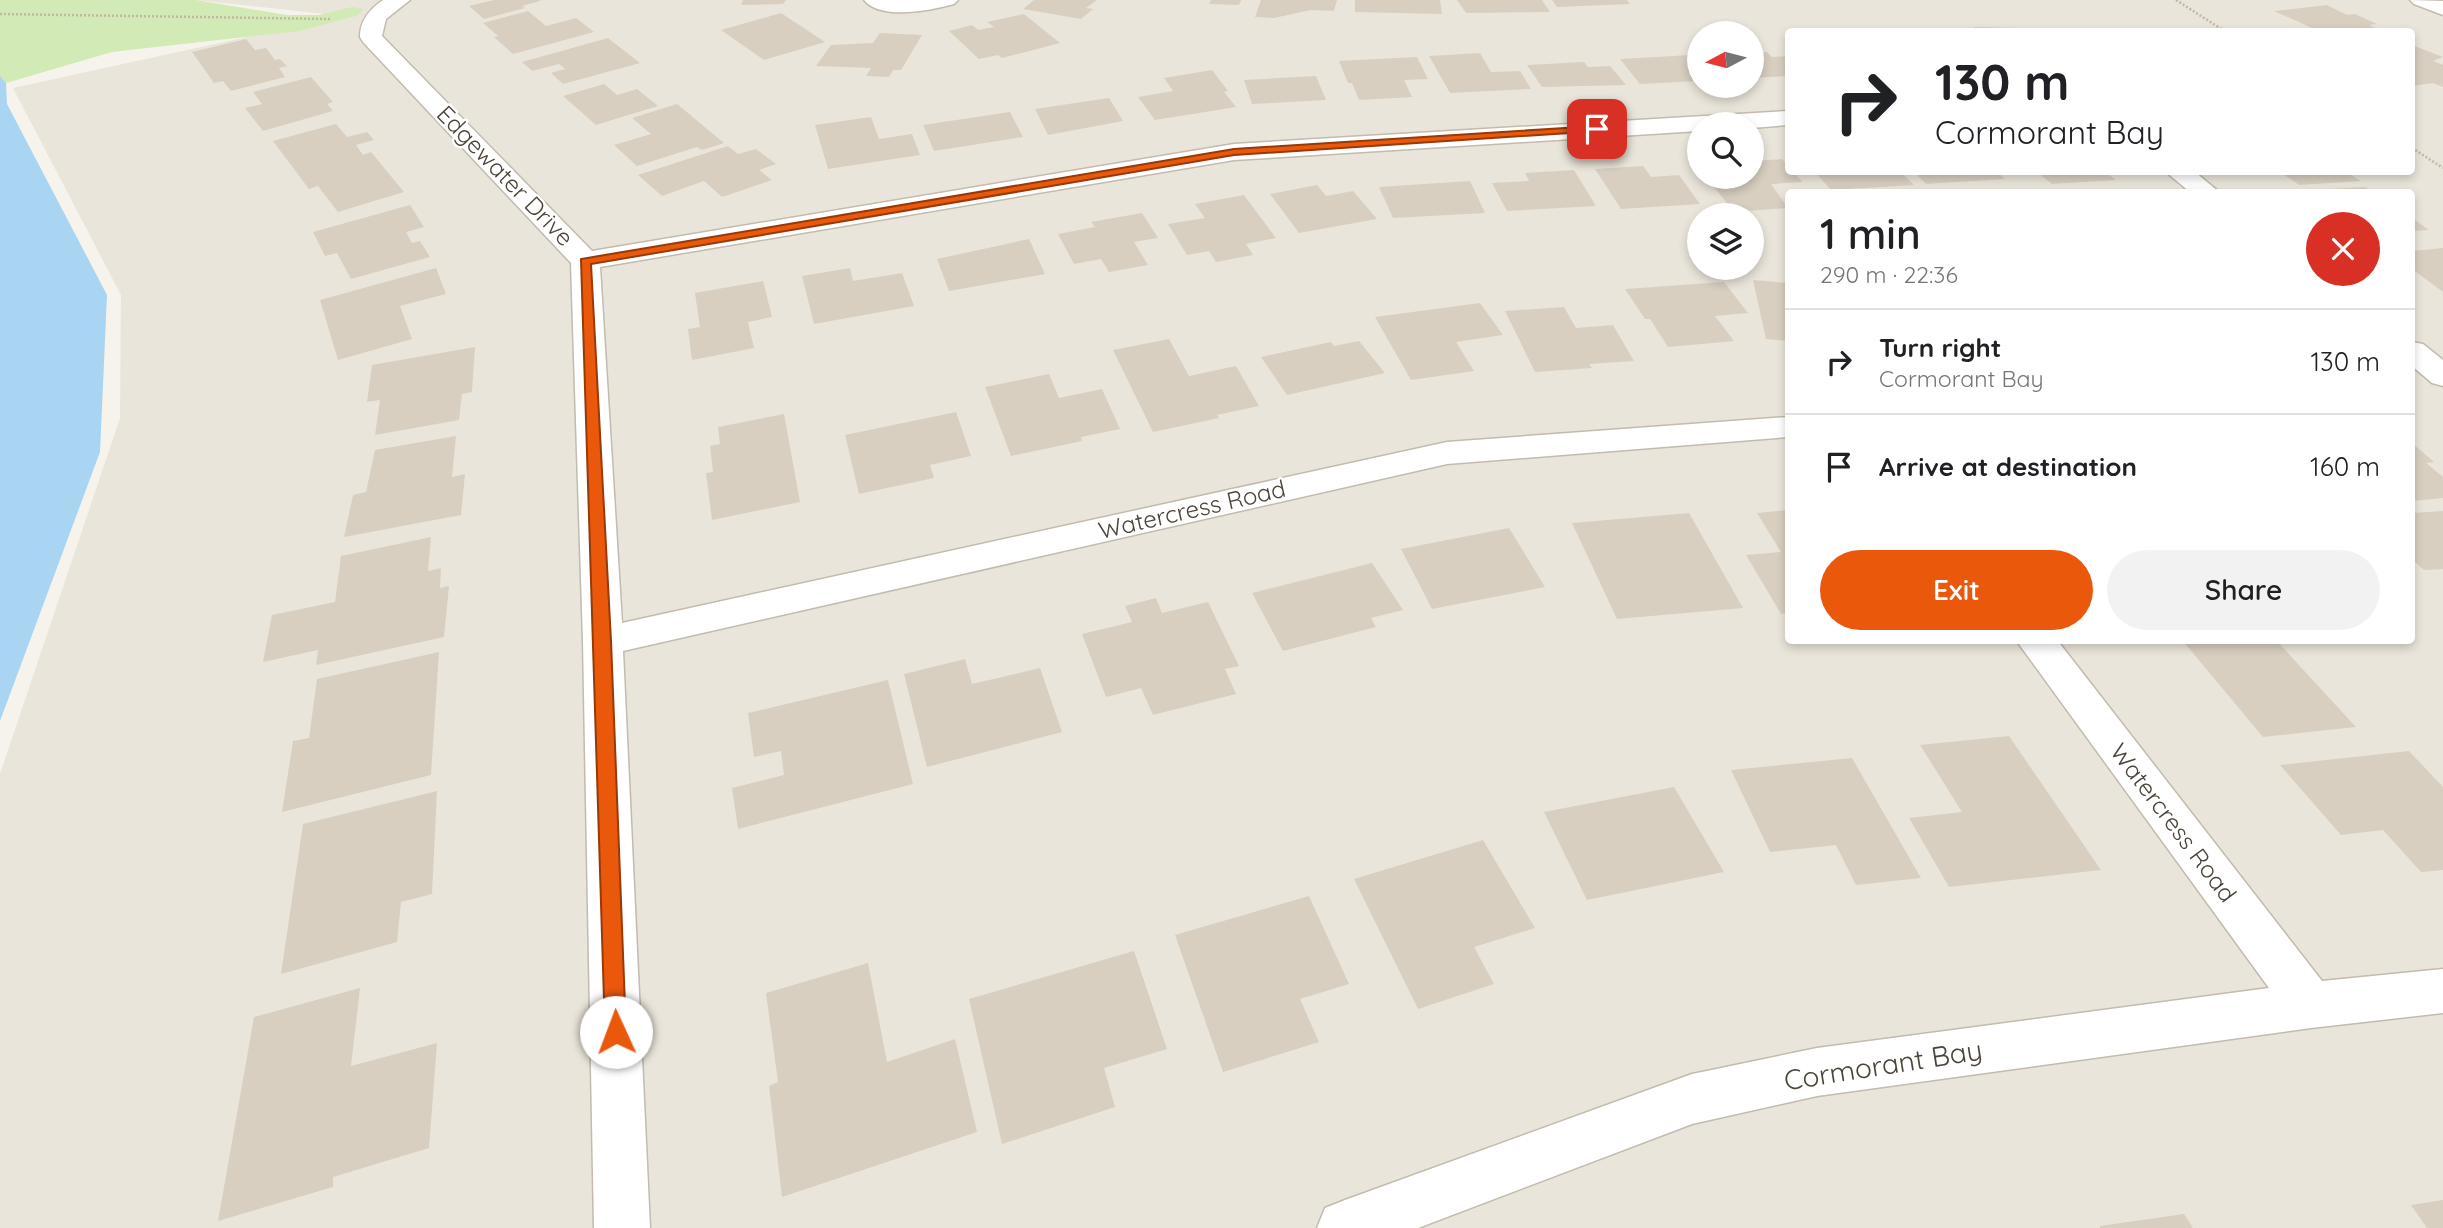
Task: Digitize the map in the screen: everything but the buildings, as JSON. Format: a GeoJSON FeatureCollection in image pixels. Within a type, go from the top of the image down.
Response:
{"type":"FeatureCollection","features":[{"type":"Feature","properties":{"kind":"street"},"geometry":{"type":"LineString","coordinates":[[875,0],[913,6],[947,0]]}},
{"type":"Feature","properties":{"kind":"street"},"geometry":{"type":"LineString","coordinates":[[2421,0],[2443,9]]}},
{"type":"Feature","properties":{"kind":"street","name":"Edgewater Drive"},"geometry":{"type":"LineString","coordinates":[[387,8],[370,27],[371,37],[585,261],[603,641],[622,1228]]}},
{"type":"Feature","properties":{"kind":"street"},"geometry":{"type":"LineString","coordinates":[[585,261],[1234,152],[1785,118]]}},
{"type":"Feature","properties":{"kind":"street"},"geometry":{"type":"LineString","coordinates":[[2183,175],[2202,189]]}},
{"type":"Feature","properties":{"kind":"street"},"geometry":{"type":"LineString","coordinates":[[2415,353],[2443,376]]}},
{"type":"Feature","properties":{"kind":"street","name":"Watercress Road"},"geometry":{"type":"LineString","coordinates":[[603,641],[1447,453],[1785,427]]}},
{"type":"Feature","properties":{"kind":"street","name":"Watercress Road"},"geometry":{"type":"LineString","coordinates":[[2038,644],[2311,1005]]}},
{"type":"Feature","properties":{"kind":"street","name":"Cormorant Bay"},"geometry":{"type":"LineString","coordinates":[[1345,1228],[1692,1099],[1818,1072],[2311,1005],[2443,991]]}},
{"type":"Feature","properties":{"kind":"path"},"geometry":{"type":"LineString","coordinates":[[2176,0],[2220,28]]}},
{"type":"Feature","properties":{"kind":"path"},"geometry":{"type":"LineString","coordinates":[[0,14],[345,19],[387,8]]}},
{"type":"Feature","properties":{"kind":"path"},"geometry":{"type":"LineString","coordinates":[[2415,150],[2443,168]]}},
{"type":"Feature","properties":{"kind":"shaded area"},"geometry":{"type":"Polygon","coordinates":[[[196,0],[2443,0],[2443,1228],[0,1228],[0,774],[120,418],[121,295],[13,88],[343,16],[196,0]]]}},
{"type":"Feature","properties":{"kind":"green space"},"geometry":{"type":"Polygon","coordinates":[[[0,0],[196,0],[287,15],[319,15],[352,7],[364,9],[356,16],[299,31],[112,52],[6,83],[0,76],[0,0]]]}},
{"type":"Feature","properties":{"kind":"water"},"geometry":{"type":"Polygon","coordinates":[[[0,76],[6,83],[7,104],[107,295],[100,452],[0,721],[0,76]]]}},
{"type":"Feature","properties":{"kind":"route"},"geometry":{"type":"LineString","coordinates":[[616,1032],[603,641],[585,261],[1234,152],[1597,129]]}}]}
